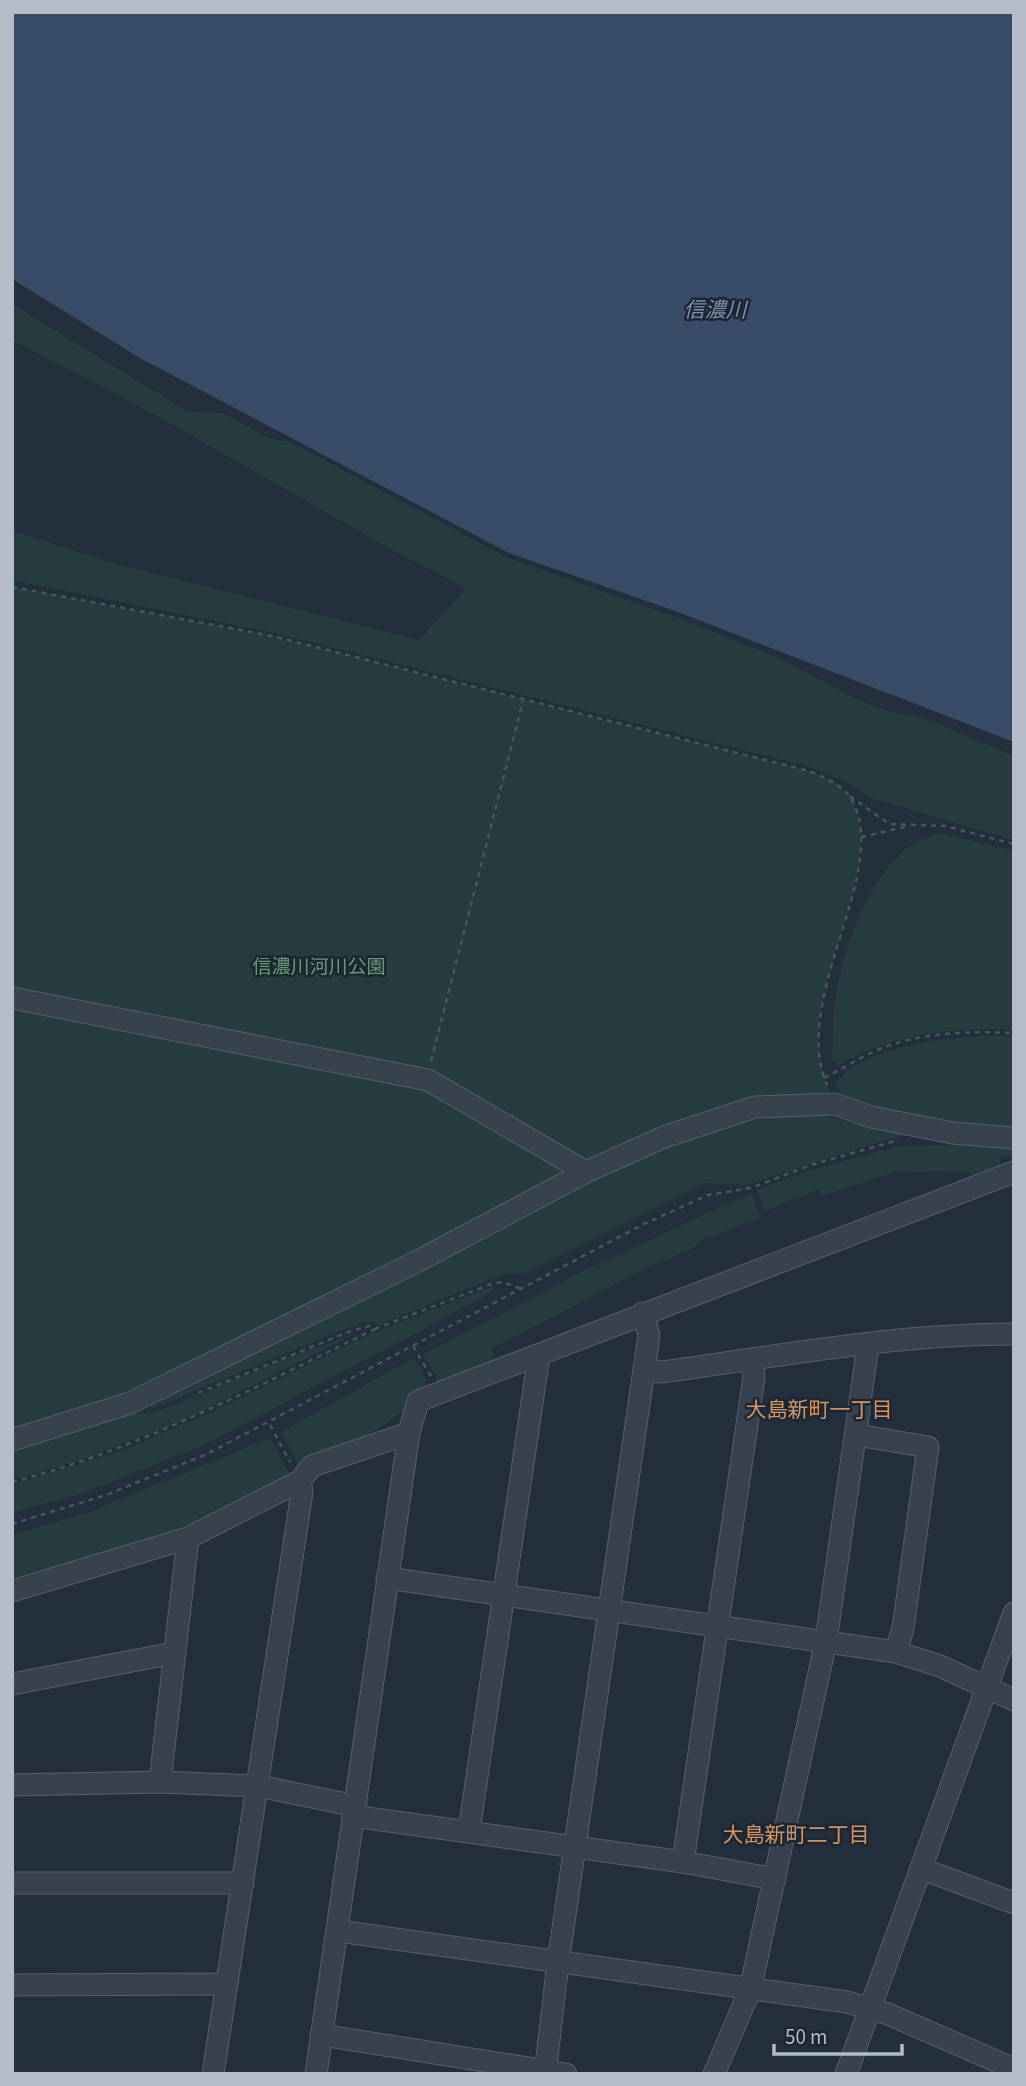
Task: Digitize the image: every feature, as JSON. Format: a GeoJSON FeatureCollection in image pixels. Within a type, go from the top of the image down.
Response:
{"type":"FeatureCollection","features":[{"type":"Feature","properties":{"kind":"street"},"geometry":{"type":"LineString","coordinates":[[12,998],[428,1080],[586,1172]]}},
{"type":"Feature","properties":{"kind":"street"},"geometry":{"type":"LineString","coordinates":[[12,1440],[130,1403],[394,1273],[586,1172],[664,1137],[755,1107],[835,1104],[872,1117],[953,1133],[1014,1138]]}},
{"type":"Feature","properties":{"kind":"street"},"geometry":{"type":"LineString","coordinates":[[316,2074],[387,1578],[409,1433],[418,1401],[1014,1172]]}},
{"type":"Feature","properties":{"kind":"street"},"geometry":{"type":"LineString","coordinates":[[321,2035],[436,2063],[552,2073],[558,1963],[645,1371],[649,1335],[643,1313]]}},
{"type":"Feature","properties":{"kind":"street"},"geometry":{"type":"LineString","coordinates":[[645,1371],[662,1372],[820,1348],[937,1336],[1014,1334]]}},
{"type":"Feature","properties":{"kind":"street"},"geometry":{"type":"LineString","coordinates":[[714,2074],[750,1990],[826,1641],[868,1345]]}},
{"type":"Feature","properties":{"kind":"street"},"geometry":{"type":"LineString","coordinates":[[468,1831],[539,1354]]}},
{"type":"Feature","properties":{"kind":"street"},"geometry":{"type":"LineString","coordinates":[[683,1862],[720,1625],[754,1377],[751,1360]]}},
{"type":"Feature","properties":{"kind":"street"},"geometry":{"type":"LineString","coordinates":[[12,1591],[188,1538],[300,1480],[312,1466],[409,1433]]}},
{"type":"Feature","properties":{"kind":"street"},"geometry":{"type":"LineString","coordinates":[[857,1435],[928,1447],[903,1628],[896,1652]]}},
{"type":"Feature","properties":{"kind":"street"},"geometry":{"type":"LineString","coordinates":[[213,2074],[302,1492],[300,1480]]}},
{"type":"Feature","properties":{"kind":"street"},"geometry":{"type":"LineString","coordinates":[[160,1782],[188,1538]]}},
{"type":"Feature","properties":{"kind":"street"},"geometry":{"type":"LineString","coordinates":[[387,1578],[896,1652],[940,1666],[1014,1700]]}},
{"type":"Feature","properties":{"kind":"street"},"geometry":{"type":"LineString","coordinates":[[846,2074],[1014,1613]]}},
{"type":"Feature","properties":{"kind":"street"},"geometry":{"type":"LineString","coordinates":[[12,1684],[174,1653]]}},
{"type":"Feature","properties":{"kind":"street"},"geometry":{"type":"LineString","coordinates":[[12,1785],[160,1782],[258,1786],[355,1811],[775,1879]]}},
{"type":"Feature","properties":{"kind":"street"},"geometry":{"type":"LineString","coordinates":[[922,1869],[1014,1903]]}},
{"type":"Feature","properties":{"kind":"street"},"geometry":{"type":"LineString","coordinates":[[12,1883],[243,1883]]}},
{"type":"Feature","properties":{"kind":"street"},"geometry":{"type":"LineString","coordinates":[[338,1931],[846,2002],[868,2008],[984,2065],[1014,2069]]}},
{"type":"Feature","properties":{"kind":"street"},"geometry":{"type":"LineString","coordinates":[[12,1985],[227,1984]]}},
{"type":"Feature","properties":{"kind":"path"},"geometry":{"type":"LineString","coordinates":[[12,587],[272,636],[809,771],[832,781],[889,824],[908,827]]}},
{"type":"Feature","properties":{"kind":"path"},"geometry":{"type":"LineString","coordinates":[[428,1080],[523,701]]}},
{"type":"Feature","properties":{"kind":"path"},"geometry":{"type":"LineString","coordinates":[[835,1104],[818,1054],[820,1015],[828,972],[859,864],[861,837],[850,796]]}},
{"type":"Feature","properties":{"kind":"path"},"geometry":{"type":"LineString","coordinates":[[861,837],[908,827],[945,826],[1014,845]]}},
{"type":"Feature","properties":{"kind":"path"},"geometry":{"type":"LineString","coordinates":[[824,1078],[857,1059],[904,1040],[964,1033],[1014,1033]]}},
{"type":"Feature","properties":{"kind":"path"},"geometry":{"type":"LineString","coordinates":[[12,1524],[106,1495],[207,1454],[269,1424],[644,1224],[708,1195],[751,1188],[811,1165],[904,1141]]}},
{"type":"Feature","properties":{"kind":"path"},"geometry":{"type":"LineString","coordinates":[[12,1482],[80,1463],[185,1422],[376,1329],[491,1284],[502,1282],[522,1289]]}},
{"type":"Feature","properties":{"kind":"path"},"geometry":{"type":"LineString","coordinates":[[182,1399],[351,1331],[369,1326],[376,1329]]}},
{"type":"Feature","properties":{"kind":"path"},"geometry":{"type":"LineString","coordinates":[[413,1346],[431,1376],[431,1395]]}},
{"type":"Feature","properties":{"kind":"path"},"geometry":{"type":"LineString","coordinates":[[269,1424],[300,1480]]}},
{"type":"Feature","properties":{"kind":"green space"},"geometry":{"type":"Polygon","coordinates":[[[12,304],[188,412],[222,413],[268,438],[290,442],[508,558],[678,618],[781,659],[860,701],[888,711],[923,718],[1014,756],[1014,840],[871,798],[848,783],[811,767],[275,633],[12,580],[12,531],[116,564],[419,640],[466,588],[389,548],[154,414],[12,340],[12,304]]]}},
{"type":"Feature","properties":{"kind":"green space","name":"信濃川河川公園"},"geometry":{"type":"Polygon","coordinates":[[[12,587],[272,636],[809,771],[837,784],[850,797],[859,819],[860,845],[850,904],[824,992],[820,1016],[821,1061],[835,1104],[755,1107],[664,1137],[264,1339],[12,1440],[12,587]]]}},
{"type":"Feature","properties":{"kind":"green space"},"geometry":{"type":"Polygon","coordinates":[[[940,833],[1014,851],[1014,1030],[968,1030],[924,1035],[880,1046],[839,1065],[832,1060],[835,1004],[847,949],[857,923],[882,875],[899,856],[918,841],[940,833]]]}},
{"type":"Feature","properties":{"kind":"green space"},"geometry":{"type":"Polygon","coordinates":[[[993,1035],[1014,1037],[1014,1130],[926,1122],[841,1095],[835,1082],[844,1075],[845,1070],[899,1048],[954,1038],[993,1035]]]}},
{"type":"Feature","properties":{"kind":"green space"},"geometry":{"type":"Polygon","coordinates":[[[811,1114],[916,1134],[888,1139],[746,1185],[706,1183],[526,1273],[503,1274],[379,1325],[362,1322],[151,1409],[151,1404],[644,1154],[706,1132],[745,1122],[811,1114]]]}},
{"type":"Feature","properties":{"kind":"green space"},"geometry":{"type":"Polygon","coordinates":[[[983,1144],[1014,1148],[1014,1156],[1000,1157],[1001,1170],[972,1177],[968,1171],[895,1172],[821,1196],[819,1189],[765,1211],[757,1190],[804,1172],[900,1146],[983,1144]]]}},
{"type":"Feature","properties":{"kind":"green space"},"geometry":{"type":"Polygon","coordinates":[[[751,1193],[760,1218],[699,1241],[695,1247],[649,1267],[492,1348],[496,1363],[435,1389],[436,1376],[423,1354],[588,1269],[751,1193]]]}},
{"type":"Feature","properties":{"kind":"green space"},"geometry":{"type":"Polygon","coordinates":[[[491,1287],[494,1289],[482,1298],[206,1444],[83,1493],[12,1513],[12,1485],[126,1449],[231,1403],[370,1334],[491,1287]]]}},
{"type":"Feature","properties":{"kind":"green space"},"geometry":{"type":"Polygon","coordinates":[[[359,1332],[184,1420],[78,1461],[12,1480],[12,1452],[133,1413],[145,1414],[162,1410],[276,1362],[359,1332]]]}},
{"type":"Feature","properties":{"kind":"green space"},"geometry":{"type":"Polygon","coordinates":[[[414,1358],[425,1380],[425,1388],[418,1398],[406,1410],[370,1434],[302,1471],[281,1432],[414,1358]]]}},
{"type":"Feature","properties":{"kind":"green space"},"geometry":{"type":"Polygon","coordinates":[[[270,1438],[291,1477],[185,1530],[12,1578],[12,1535],[90,1512],[270,1438]]]}},
{"type":"Feature","properties":{"kind":"water","name":"信濃川"},"geometry":{"type":"Polygon","coordinates":[[[12,12],[1014,12],[1014,742],[678,612],[509,553],[140,358],[12,279],[12,12]]]}},
{"type":"Feature","properties":{"kind":"district","name":"大島新町一丁目"},"geometry":{"type":"Point","coordinates":[819,1410]}},
{"type":"Feature","properties":{"kind":"district","name":"大島新町二丁目"},"geometry":{"type":"Point","coordinates":[796,1835]}}]}
